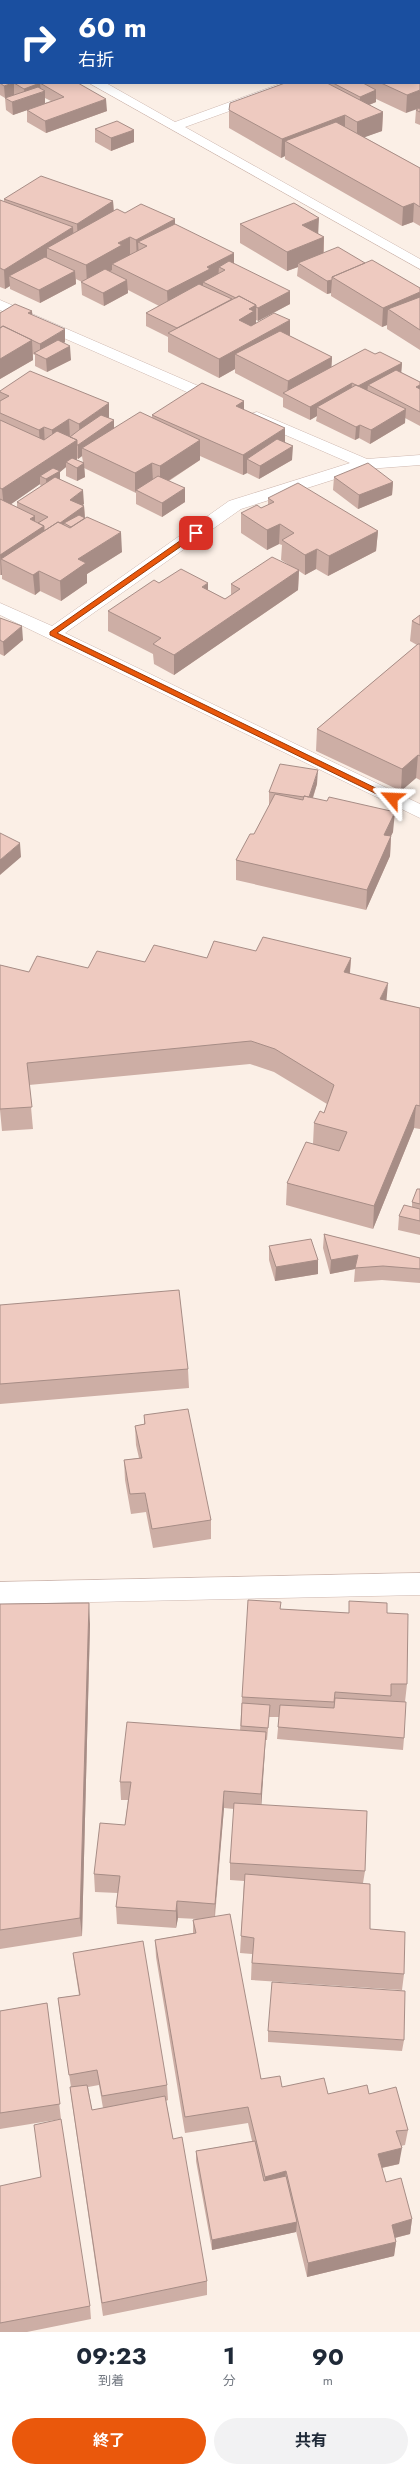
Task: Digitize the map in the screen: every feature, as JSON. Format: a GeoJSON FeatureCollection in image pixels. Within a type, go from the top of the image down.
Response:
{"type":"FeatureCollection","features":[{"type":"Feature","properties":{"kind":"street"},"geometry":{"type":"LineString","coordinates":[[98,84],[176,126],[420,265]]}},
{"type":"Feature","properties":{"kind":"street"},"geometry":{"type":"LineString","coordinates":[[176,126],[291,84]]}},
{"type":"Feature","properties":{"kind":"street"},"geometry":{"type":"LineString","coordinates":[[0,304],[364,464]]}},
{"type":"Feature","properties":{"kind":"street"},"geometry":{"type":"LineString","coordinates":[[52,634],[235,505],[364,464],[420,460]]}},
{"type":"Feature","properties":{"kind":"street"},"geometry":{"type":"LineString","coordinates":[[0,608],[420,812]]}},
{"type":"Feature","properties":{"kind":"street"},"geometry":{"type":"LineString","coordinates":[[0,1593],[420,1584]]}},
{"type":"Feature","properties":{"kind":"building"},"geometry":{"type":"Polygon","coordinates":[[[16,84],[37,84],[24,89],[16,84]]]}},
{"type":"Feature","properties":{"kind":"building"},"geometry":{"type":"Polygon","coordinates":[[[42,84],[80,84],[106,99],[45,121],[27,110],[64,97],[42,84]]]}},
{"type":"Feature","properties":{"kind":"building"},"geometry":{"type":"Polygon","coordinates":[[[282,84],[329,84],[383,112],[357,122],[345,115],[282,139],[229,110],[230,103],[282,84]]]}},
{"type":"Feature","properties":{"kind":"building"},"geometry":{"type":"Polygon","coordinates":[[[335,84],[365,84],[376,90],[360,97],[335,84]]]}},
{"type":"Feature","properties":{"kind":"building"},"geometry":{"type":"Polygon","coordinates":[[[383,84],[420,84],[420,90],[407,95],[383,84]]]}},
{"type":"Feature","properties":{"kind":"building"},"geometry":{"type":"Polygon","coordinates":[[[38,87],[45,91],[12,102],[5,98],[38,87]]]}},
{"type":"Feature","properties":{"kind":"building"},"geometry":{"type":"Polygon","coordinates":[[[117,121],[134,130],[111,138],[95,129],[117,121]]]}},
{"type":"Feature","properties":{"kind":"building"},"geometry":{"type":"Polygon","coordinates":[[[336,122],[420,168],[420,207],[414,203],[403,207],[285,141],[336,122]]]}},
{"type":"Feature","properties":{"kind":"building"},"geometry":{"type":"Polygon","coordinates":[[[41,176],[113,201],[77,224],[4,199],[41,176]]]}},
{"type":"Feature","properties":{"kind":"building"},"geometry":{"type":"Polygon","coordinates":[[[0,200],[73,227],[4,270],[0,268],[0,200]]]}},
{"type":"Feature","properties":{"kind":"building"},"geometry":{"type":"Polygon","coordinates":[[[294,203],[319,218],[302,225],[324,237],[287,252],[240,224],[294,203]]]}},
{"type":"Feature","properties":{"kind":"building"},"geometry":{"type":"Polygon","coordinates":[[[141,204],[175,219],[136,240],[130,237],[118,243],[122,245],[86,265],[47,248],[117,209],[125,213],[141,204]]]}},
{"type":"Feature","properties":{"kind":"building"},"geometry":{"type":"Polygon","coordinates":[[[175,224],[234,253],[207,267],[210,269],[167,291],[112,264],[147,246],[138,242],[175,224]]]}},
{"type":"Feature","properties":{"kind":"building"},"geometry":{"type":"Polygon","coordinates":[[[338,247],[365,263],[332,277],[332,280],[327,281],[298,263],[338,247]]]}},
{"type":"Feature","properties":{"kind":"building"},"geometry":{"type":"Polygon","coordinates":[[[45,257],[75,271],[39,290],[9,276],[45,257]]]}},
{"type":"Feature","properties":{"kind":"building"},"geometry":{"type":"Polygon","coordinates":[[[372,260],[420,288],[420,292],[383,308],[332,277],[372,260]]]}},
{"type":"Feature","properties":{"kind":"building"},"geometry":{"type":"Polygon","coordinates":[[[229,261],[290,291],[258,308],[256,305],[239,296],[236,298],[203,282],[225,270],[219,267],[229,261]]]}},
{"type":"Feature","properties":{"kind":"building"},"geometry":{"type":"Polygon","coordinates":[[[105,269],[127,280],[103,293],[81,282],[105,269]]]}},
{"type":"Feature","properties":{"kind":"building"},"geometry":{"type":"Polygon","coordinates":[[[199,284],[232,299],[177,328],[146,313],[199,284]]]}},
{"type":"Feature","properties":{"kind":"building"},"geometry":{"type":"Polygon","coordinates":[[[239,296],[256,305],[249,309],[254,311],[239,320],[251,326],[274,313],[290,320],[219,359],[168,333],[239,296]]]}},
{"type":"Feature","properties":{"kind":"building"},"geometry":{"type":"Polygon","coordinates":[[[420,297],[420,330],[388,309],[420,297]]]}},
{"type":"Feature","properties":{"kind":"building"},"geometry":{"type":"Polygon","coordinates":[[[15,304],[32,311],[28,313],[65,329],[40,344],[3,326],[0,328],[0,313],[15,304]]]}},
{"type":"Feature","properties":{"kind":"building"},"geometry":{"type":"Polygon","coordinates":[[[3,326],[32,340],[0,359],[0,328],[3,326]]]}},
{"type":"Feature","properties":{"kind":"building"},"geometry":{"type":"Polygon","coordinates":[[[280,331],[332,357],[288,381],[235,354],[280,331]]]}},
{"type":"Feature","properties":{"kind":"building"},"geometry":{"type":"Polygon","coordinates":[[[58,340],[70,346],[46,359],[34,353],[58,340]]]}},
{"type":"Feature","properties":{"kind":"building"},"geometry":{"type":"Polygon","coordinates":[[[365,349],[375,354],[380,352],[402,363],[358,386],[352,383],[310,407],[283,393],[365,349]]]}},
{"type":"Feature","properties":{"kind":"building"},"geometry":{"type":"Polygon","coordinates":[[[396,370],[420,382],[420,385],[416,387],[420,389],[420,412],[368,385],[396,370]]]}},
{"type":"Feature","properties":{"kind":"building"},"geometry":{"type":"Polygon","coordinates":[[[30,371],[109,403],[79,424],[69,419],[52,430],[44,427],[39,430],[0,413],[0,401],[9,396],[0,391],[30,371]]]}},
{"type":"Feature","properties":{"kind":"building"},"geometry":{"type":"Polygon","coordinates":[[[202,383],[244,401],[236,406],[285,428],[243,455],[152,415],[202,383]]]}},
{"type":"Feature","properties":{"kind":"building"},"geometry":{"type":"Polygon","coordinates":[[[356,385],[406,409],[371,430],[360,425],[356,427],[317,407],[356,385]]]}},
{"type":"Feature","properties":{"kind":"building"},"geometry":{"type":"Polygon","coordinates":[[[140,412],[200,440],[160,466],[152,463],[135,473],[82,448],[140,412]]]}},
{"type":"Feature","properties":{"kind":"building"},"geometry":{"type":"Polygon","coordinates":[[[101,415],[114,420],[77,445],[77,440],[70,437],[101,415]]]}},
{"type":"Feature","properties":{"kind":"building"},"geometry":{"type":"Polygon","coordinates":[[[0,420],[44,440],[57,431],[77,440],[2,489],[0,488],[0,420]]]}},
{"type":"Feature","properties":{"kind":"building"},"geometry":{"type":"Polygon","coordinates":[[[277,439],[293,446],[260,466],[247,459],[277,439]]]}},
{"type":"Feature","properties":{"kind":"building"},"geometry":{"type":"Polygon","coordinates":[[[72,458],[84,463],[77,468],[66,462],[72,458]]]}},
{"type":"Feature","properties":{"kind":"building"},"geometry":{"type":"Polygon","coordinates":[[[368,463],[393,482],[359,495],[334,477],[368,463]]]}},
{"type":"Feature","properties":{"kind":"building"},"geometry":{"type":"Polygon","coordinates":[[[53,468],[60,471],[46,479],[40,476],[53,468]]]}},
{"type":"Feature","properties":{"kind":"building"},"geometry":{"type":"Polygon","coordinates":[[[158,476],[185,488],[162,503],[136,490],[158,476]]]}},
{"type":"Feature","properties":{"kind":"building"},"geometry":{"type":"Polygon","coordinates":[[[55,477],[83,490],[70,500],[84,506],[60,523],[58,522],[44,531],[44,526],[38,523],[48,517],[17,502],[55,477]]]}},
{"type":"Feature","properties":{"kind":"building"},"geometry":{"type":"Polygon","coordinates":[[[298,483],[378,531],[329,556],[317,549],[305,555],[282,540],[294,533],[280,524],[267,530],[241,513],[257,505],[261,508],[274,502],[268,498],[298,483]]]}},
{"type":"Feature","properties":{"kind":"building"},"geometry":{"type":"Polygon","coordinates":[[[0,499],[35,516],[30,519],[44,526],[0,555],[0,499]]]}},
{"type":"Feature","properties":{"kind":"building"},"geometry":{"type":"Polygon","coordinates":[[[79,515],[85,518],[71,527],[64,523],[79,515]]]}},
{"type":"Feature","properties":{"kind":"building"},"geometry":{"type":"Polygon","coordinates":[[[87,517],[121,532],[78,559],[86,563],[60,581],[39,571],[33,575],[1,559],[58,522],[70,528],[87,517]]]}},
{"type":"Feature","properties":{"kind":"building"},"geometry":{"type":"Polygon","coordinates":[[[272,557],[299,570],[174,655],[153,644],[161,638],[108,611],[154,580],[159,583],[181,569],[208,583],[202,587],[225,599],[240,589],[231,584],[272,557]]]}},
{"type":"Feature","properties":{"kind":"building"},"geometry":{"type":"Polygon","coordinates":[[[420,615],[420,625],[412,621],[420,615]]]}},
{"type":"Feature","properties":{"kind":"building"},"geometry":{"type":"Polygon","coordinates":[[[0,618],[22,626],[3,642],[0,640],[0,618]]]}},
{"type":"Feature","properties":{"kind":"building"},"geometry":{"type":"Polygon","coordinates":[[[418,644],[420,644],[420,756],[418,755],[402,769],[317,729],[418,644]]]}},
{"type":"Feature","properties":{"kind":"building"},"geometry":{"type":"Polygon","coordinates":[[[280,764],[318,770],[309,797],[269,792],[280,764]]]}},
{"type":"Feature","properties":{"kind":"building"},"geometry":{"type":"Polygon","coordinates":[[[275,794],[303,800],[304,796],[327,801],[329,797],[395,812],[384,835],[391,836],[367,890],[236,860],[250,834],[254,834],[275,794]]]}},
{"type":"Feature","properties":{"kind":"building"},"geometry":{"type":"Polygon","coordinates":[[[0,833],[20,843],[0,860],[0,833]]]}},
{"type":"Feature","properties":{"kind":"building"},"geometry":{"type":"Polygon","coordinates":[[[263,937],[351,958],[344,972],[388,983],[380,999],[420,1008],[420,1106],[416,1105],[374,1206],[287,1183],[306,1142],[339,1151],[347,1132],[314,1123],[320,1111],[324,1113],[334,1085],[275,1049],[251,1041],[27,1063],[32,1107],[0,1109],[0,965],[29,972],[37,956],[88,968],[97,951],[145,962],[154,945],[207,958],[214,941],[256,951],[263,937]]]}},
{"type":"Feature","properties":{"kind":"building"},"geometry":{"type":"Polygon","coordinates":[[[417,1189],[420,1189],[420,1204],[412,1202],[417,1189]]]}},
{"type":"Feature","properties":{"kind":"building"},"geometry":{"type":"Polygon","coordinates":[[[404,1205],[420,1209],[420,1221],[399,1216],[404,1205]]]}},
{"type":"Feature","properties":{"kind":"building"},"geometry":{"type":"Polygon","coordinates":[[[324,1234],[420,1258],[420,1269],[383,1266],[355,1268],[358,1255],[331,1260],[324,1234]]]}},
{"type":"Feature","properties":{"kind":"building"},"geometry":{"type":"Polygon","coordinates":[[[311,1239],[318,1260],[276,1267],[269,1246],[311,1239]]]}},
{"type":"Feature","properties":{"kind":"building"},"geometry":{"type":"Polygon","coordinates":[[[179,1290],[188,1369],[0,1384],[0,1305],[179,1290]]]}},
{"type":"Feature","properties":{"kind":"building"},"geometry":{"type":"Polygon","coordinates":[[[188,1409],[211,1520],[152,1529],[145,1493],[130,1494],[124,1460],[142,1458],[135,1426],[145,1424],[144,1415],[188,1409]]]}},
{"type":"Feature","properties":{"kind":"building"},"geometry":{"type":"Polygon","coordinates":[[[248,1600],[281,1602],[280,1609],[349,1613],[349,1601],[387,1603],[387,1613],[408,1614],[407,1684],[391,1684],[391,1696],[335,1692],[334,1702],[242,1697],[248,1600]]]}},
{"type":"Feature","properties":{"kind":"building"},"geometry":{"type":"Polygon","coordinates":[[[89,1603],[80,1918],[0,1930],[0,1604],[89,1603]]]}},
{"type":"Feature","properties":{"kind":"building"},"geometry":{"type":"Polygon","coordinates":[[[335,1698],[406,1702],[404,1738],[278,1727],[280,1705],[334,1708],[335,1698]]]}},
{"type":"Feature","properties":{"kind":"building"},"geometry":{"type":"Polygon","coordinates":[[[242,1703],[270,1705],[268,1728],[241,1726],[242,1703]]]}},
{"type":"Feature","properties":{"kind":"building"},"geometry":{"type":"Polygon","coordinates":[[[127,1722],[266,1732],[261,1794],[224,1791],[215,1904],[177,1901],[176,1911],[116,1907],[120,1876],[94,1874],[100,1823],[125,1825],[131,1782],[120,1782],[127,1722]]]}},
{"type":"Feature","properties":{"kind":"building"},"geometry":{"type":"Polygon","coordinates":[[[234,1803],[367,1811],[365,1871],[230,1863],[234,1803]]]}},
{"type":"Feature","properties":{"kind":"building"},"geometry":{"type":"Polygon","coordinates":[[[245,1874],[370,1884],[370,1929],[405,1932],[404,1974],[252,1963],[254,1938],[241,1936],[245,1874]]]}},
{"type":"Feature","properties":{"kind":"building"},"geometry":{"type":"Polygon","coordinates":[[[230,1914],[261,2079],[280,2076],[282,2087],[324,2078],[328,2094],[367,2085],[369,2094],[396,2087],[408,2130],[396,2131],[402,2148],[378,2154],[386,2182],[401,2178],[412,2219],[392,2225],[396,2242],[308,2263],[286,2171],[265,2177],[248,2107],[185,2117],[155,1940],[196,1933],[193,1920],[230,1914]]]}},
{"type":"Feature","properties":{"kind":"building"},"geometry":{"type":"Polygon","coordinates":[[[143,1941],[167,2085],[102,2096],[97,2070],[69,2075],[58,1998],[80,1995],[73,1953],[143,1941]]]}},
{"type":"Feature","properties":{"kind":"building"},"geometry":{"type":"Polygon","coordinates":[[[272,1982],[405,1991],[404,2040],[268,2031],[272,1982]]]}},
{"type":"Feature","properties":{"kind":"building"},"geometry":{"type":"Polygon","coordinates":[[[47,2003],[60,2104],[0,2113],[0,2011],[47,2003]]]}},
{"type":"Feature","properties":{"kind":"building"},"geometry":{"type":"Polygon","coordinates":[[[87,2085],[92,2110],[165,2096],[173,2139],[182,2137],[207,2281],[102,2303],[70,2087],[87,2085]]]}},
{"type":"Feature","properties":{"kind":"building"},"geometry":{"type":"Polygon","coordinates":[[[61,2119],[90,2306],[0,2323],[0,2186],[41,2177],[34,2125],[61,2119]]]}},
{"type":"Feature","properties":{"kind":"building"},"geometry":{"type":"Polygon","coordinates":[[[255,2141],[264,2181],[286,2176],[297,2222],[212,2240],[196,2151],[255,2141]]]}},
{"type":"Feature","properties":{"kind":"route"},"geometry":{"type":"LineString","coordinates":[[196,533],[52,634],[392,798]]}}]}
